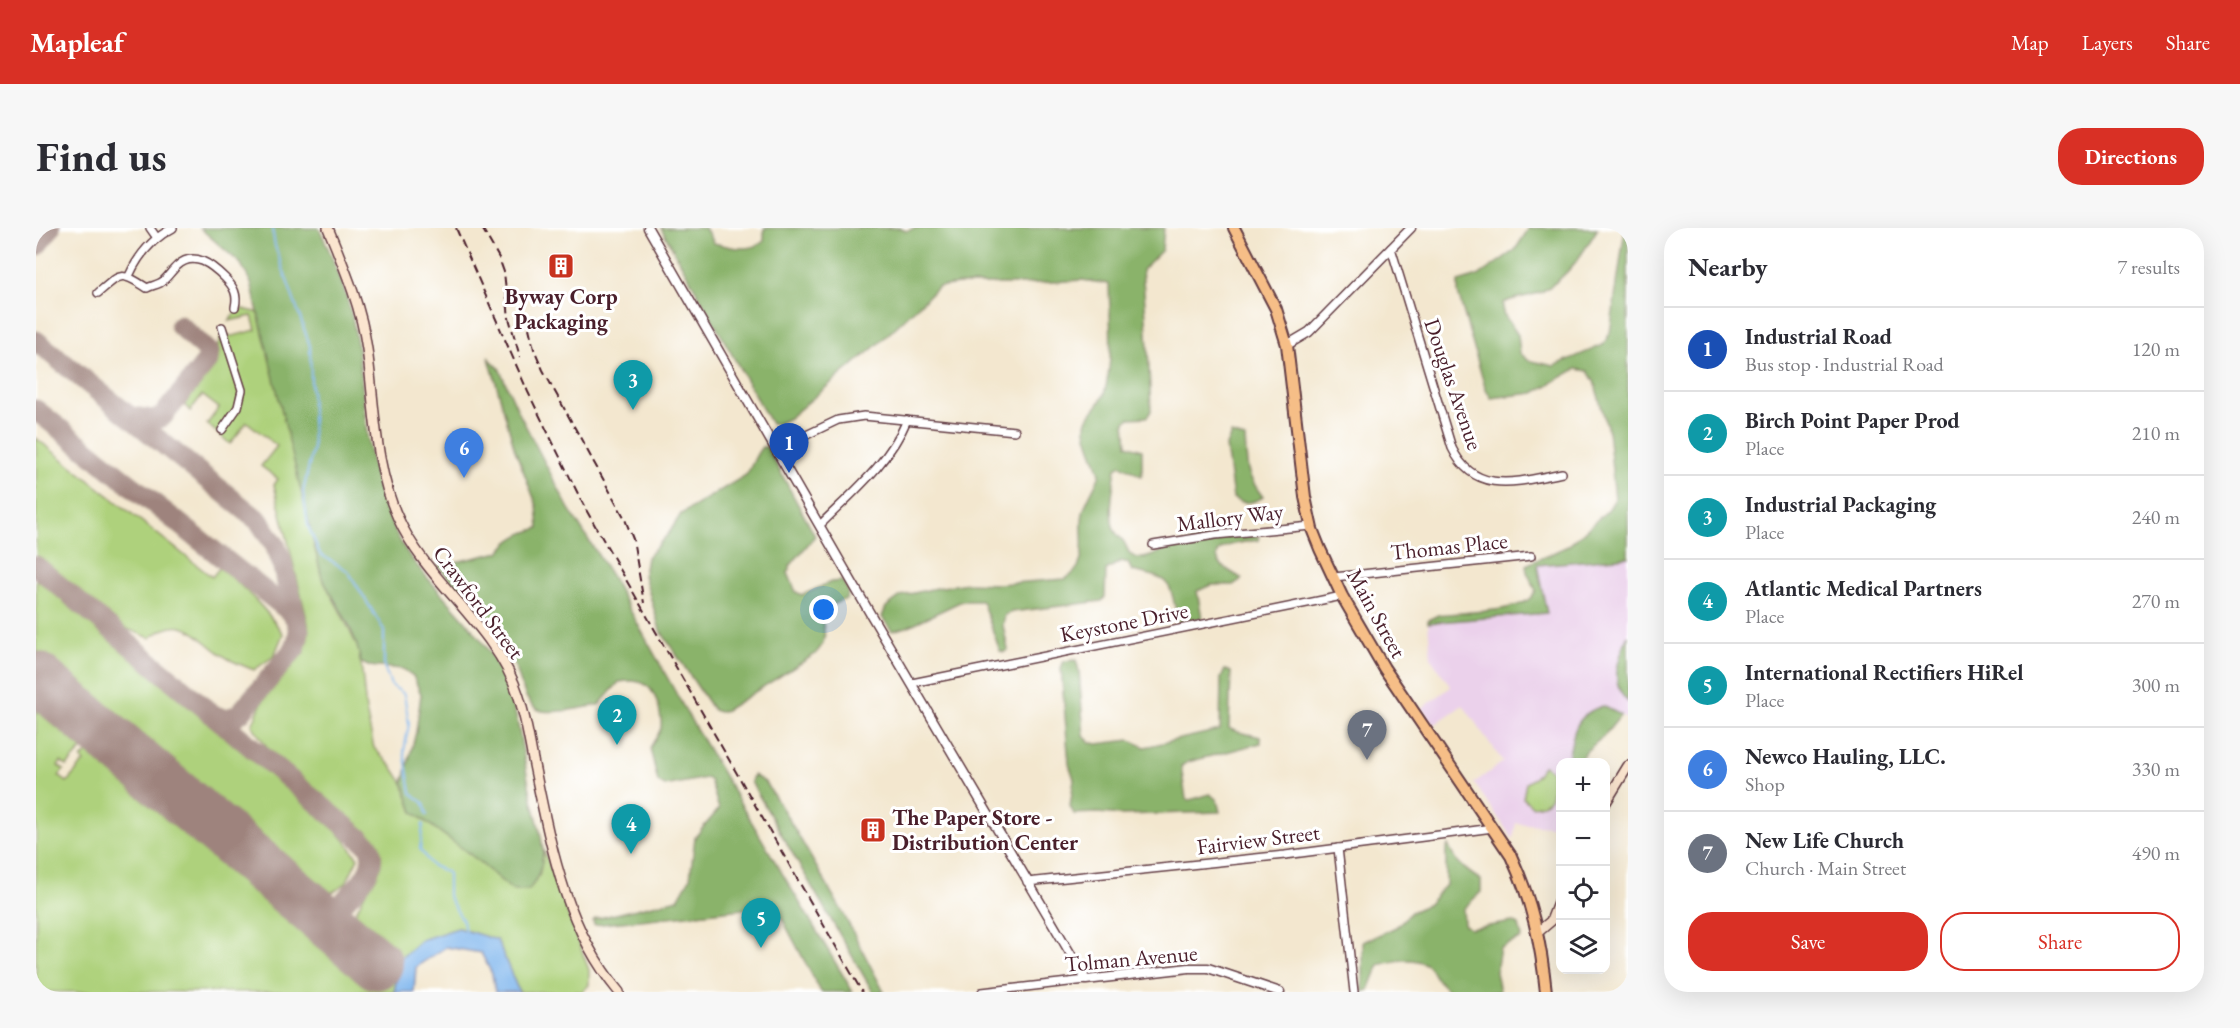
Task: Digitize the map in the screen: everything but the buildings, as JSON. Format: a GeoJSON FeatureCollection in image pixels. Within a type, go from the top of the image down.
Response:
{"type":"FeatureCollection","features":[{"type":"Feature","properties":{"kind":"main road","name":"Crawford Street"},"geometry":{"type":"LineString","coordinates":[[328,228],[351,285],[364,330],[380,455],[391,502],[398,520],[416,551],[485,636],[498,655],[517,692],[553,857],[562,886],[573,916],[593,954],[619,992]]}},
{"type":"Feature","properties":{"kind":"main road","name":"Main Street"},"geometry":{"type":"LineString","coordinates":[[1234,228],[1276,309],[1287,345],[1305,498],[1311,526],[1342,596],[1384,668],[1493,828],[1516,866],[1538,932],[1546,992]]}},
{"type":"Feature","properties":{"kind":"main road"},"geometry":{"type":"LineString","coordinates":[[1610,794],[1628,766]]}},
{"type":"Feature","properties":{"kind":"main road"},"geometry":{"type":"LineString","coordinates":[[1538,932],[1551,921],[1556,908]]}},
{"type":"Feature","properties":{"kind":"street"},"geometry":{"type":"LineString","coordinates":[[150,228],[157,238]]}},
{"type":"Feature","properties":{"kind":"street"},"geometry":{"type":"LineString","coordinates":[[129,276],[138,260],[157,238],[173,228]]}},
{"type":"Feature","properties":{"kind":"street"},"geometry":{"type":"LineString","coordinates":[[648,228],[1086,980]]}},
{"type":"Feature","properties":{"kind":"street"},"geometry":{"type":"LineString","coordinates":[[1287,345],[1309,332],[1411,228]]}},
{"type":"Feature","properties":{"kind":"street","name":"Douglas Avenue"},"geometry":{"type":"LineString","coordinates":[[1391,248],[1452,448],[1460,462],[1478,477],[1496,482],[1513,482],[1562,473]]}},
{"type":"Feature","properties":{"kind":"street"},"geometry":{"type":"LineString","coordinates":[[98,294],[122,276],[129,276],[147,288],[161,283],[182,262],[190,259],[202,260],[225,278],[235,290],[237,300],[235,307]]}},
{"type":"Feature","properties":{"kind":"street"},"geometry":{"type":"LineString","coordinates":[[222,327],[242,390],[238,406],[222,430]]}},
{"type":"Feature","properties":{"kind":"street"},"geometry":{"type":"LineString","coordinates":[[777,449],[822,427],[852,417],[864,416],[1015,431]]}},
{"type":"Feature","properties":{"kind":"street"},"geometry":{"type":"LineString","coordinates":[[820,525],[888,455],[899,439],[907,420]]}},
{"type":"Feature","properties":{"kind":"street","name":"Mallory Way"},"geometry":{"type":"LineString","coordinates":[[1153,545],[1215,535],[1311,526]]}},
{"type":"Feature","properties":{"kind":"street","name":"Thomas Place"},"geometry":{"type":"LineString","coordinates":[[1334,577],[1532,556]]}},
{"type":"Feature","properties":{"kind":"street","name":"Keystone Drive"},"geometry":{"type":"LineString","coordinates":[[912,683],[1342,596]]}},
{"type":"Feature","properties":{"kind":"street","name":"Fairview Street"},"geometry":{"type":"LineString","coordinates":[[1028,882],[1338,848],[1493,828]]}},
{"type":"Feature","properties":{"kind":"street"},"geometry":{"type":"LineString","coordinates":[[1338,848],[1354,992]]}},
{"type":"Feature","properties":{"kind":"street","name":"Tolman Avenue"},"geometry":{"type":"LineString","coordinates":[[982,992],[1187,968],[1208,968],[1280,992]]}},
{"type":"Feature","properties":{"kind":"shaded area"},"geometry":{"type":"Polygon","coordinates":[[[1628,557],[1628,720],[1612,710],[1571,758],[1556,758],[1556,827],[1516,823],[1513,839],[1474,783],[1503,762],[1463,705],[1434,725],[1422,708],[1451,687],[1431,658],[1428,623],[1547,613],[1537,565],[1628,557]]]}},
{"type":"Feature","properties":{"kind":"green space"},"geometry":{"type":"Polygon","coordinates":[[[200,228],[319,228],[340,276],[351,313],[358,346],[369,448],[378,488],[388,515],[411,558],[471,627],[492,656],[501,672],[512,702],[541,835],[543,857],[541,868],[529,890],[512,890],[471,855],[413,812],[403,783],[416,732],[421,694],[413,676],[403,669],[368,666],[360,662],[351,630],[322,578],[251,283],[241,264],[200,228]]]}},
{"type":"Feature","properties":{"kind":"green space"},"geometry":{"type":"Polygon","coordinates":[[[661,228],[705,228],[714,243],[746,248],[764,241],[764,228],[900,228],[906,231],[916,228],[1164,228],[1162,250],[1142,270],[1151,411],[1147,417],[1130,418],[1125,422],[1127,445],[1142,450],[1142,474],[1141,476],[1121,465],[1116,468],[1112,500],[1113,525],[1130,554],[1138,558],[1146,558],[1172,547],[1203,539],[1239,535],[1259,537],[1259,540],[1231,545],[1219,551],[1217,556],[1221,565],[1242,579],[1233,585],[1211,585],[1197,591],[1202,618],[1179,623],[1168,585],[1157,577],[1132,571],[1128,563],[1121,561],[1106,570],[1105,597],[1102,601],[1012,612],[1005,615],[1003,625],[1008,650],[1005,652],[1000,651],[982,601],[962,601],[907,627],[892,631],[882,617],[886,607],[901,596],[967,583],[998,584],[1065,579],[1074,573],[1082,556],[1084,509],[1100,474],[1088,440],[1086,425],[1089,416],[1102,399],[1107,381],[1111,340],[1109,284],[1082,280],[1023,284],[959,284],[938,287],[878,344],[789,418],[777,424],[771,424],[661,228]]]}},
{"type":"Feature","properties":{"kind":"green space"},"geometry":{"type":"Polygon","coordinates":[[[1529,228],[1598,228],[1575,263],[1552,285],[1538,293],[1503,303],[1503,313],[1518,335],[1520,353],[1528,360],[1554,366],[1603,345],[1610,333],[1625,228],[1628,228],[1628,557],[1537,565],[1547,613],[1428,623],[1428,620],[1438,615],[1506,608],[1530,599],[1536,591],[1526,565],[1568,546],[1608,510],[1615,499],[1608,430],[1594,381],[1588,371],[1576,369],[1534,393],[1491,398],[1485,387],[1458,293],[1458,282],[1478,276],[1515,250],[1529,228]]]}},
{"type":"Feature","properties":{"kind":"green space"},"geometry":{"type":"Polygon","coordinates":[[[238,308],[260,313],[322,578],[360,652],[366,711],[374,748],[393,768],[403,783],[413,812],[471,855],[539,876],[544,851],[589,970],[589,985],[582,992],[519,992],[497,940],[458,928],[396,984],[394,992],[36,992],[36,700],[88,743],[67,766],[61,762],[58,766],[64,770],[59,776],[67,782],[84,762],[81,759],[92,746],[366,978],[389,951],[352,919],[379,866],[379,853],[374,842],[269,750],[252,725],[264,699],[300,654],[308,633],[308,623],[274,485],[278,479],[261,466],[277,446],[247,422],[230,444],[207,424],[219,408],[202,395],[190,411],[181,401],[210,366],[222,335],[233,336],[256,330],[252,316],[229,321],[238,308]]]}},
{"type":"Feature","properties":{"kind":"green space"},"geometry":{"type":"Polygon","coordinates":[[[489,358],[499,368],[519,413],[569,509],[610,574],[692,722],[853,992],[821,992],[777,909],[772,906],[594,925],[595,919],[678,899],[690,878],[695,837],[719,809],[710,780],[706,778],[665,786],[658,782],[650,748],[660,730],[661,720],[657,700],[646,685],[635,681],[619,682],[599,705],[560,711],[539,710],[529,702],[513,662],[498,637],[439,567],[438,562],[451,563],[500,552],[513,539],[539,528],[537,506],[515,450],[489,358]]]}},
{"type":"Feature","properties":{"kind":"green space"},"geometry":{"type":"Polygon","coordinates":[[[1231,434],[1245,438],[1248,469],[1263,497],[1256,501],[1245,502],[1233,498],[1226,446],[1231,434]]]}},
{"type":"Feature","properties":{"kind":"green space"},"geometry":{"type":"Polygon","coordinates":[[[36,438],[212,577],[220,567],[238,583],[262,607],[283,634],[274,656],[254,670],[227,658],[199,636],[183,627],[162,630],[150,638],[125,628],[36,558],[36,438]]]}},
{"type":"Feature","properties":{"kind":"green space"},"geometry":{"type":"Polygon","coordinates":[[[762,447],[767,447],[815,536],[790,566],[788,573],[796,592],[802,595],[831,582],[842,581],[848,590],[847,599],[833,604],[824,612],[822,617],[824,640],[814,655],[726,710],[719,712],[713,710],[660,630],[644,575],[647,557],[669,533],[681,514],[746,475],[762,447]]]}},
{"type":"Feature","properties":{"kind":"green space"},"geometry":{"type":"Polygon","coordinates":[[[36,577],[135,656],[316,809],[358,858],[346,883],[325,897],[36,654],[36,577]]]}},
{"type":"Feature","properties":{"kind":"green space"},"geometry":{"type":"Polygon","coordinates":[[[1628,635],[1628,702],[1618,686],[1617,670],[1628,635]]]}},
{"type":"Feature","properties":{"kind":"green space"},"geometry":{"type":"Polygon","coordinates":[[[1076,660],[1079,671],[1084,736],[1090,742],[1097,744],[1130,740],[1145,747],[1220,730],[1221,677],[1225,670],[1231,672],[1229,728],[1260,737],[1261,743],[1188,762],[1181,766],[1186,799],[1210,794],[1217,800],[1220,812],[1074,814],[1070,806],[1074,779],[1069,764],[1061,668],[1064,661],[1076,660]]]}},
{"type":"Feature","properties":{"kind":"green space"},"geometry":{"type":"Polygon","coordinates":[[[1603,706],[1621,715],[1581,758],[1569,758],[1576,727],[1586,714],[1603,706]]]}},
{"type":"Feature","properties":{"kind":"green space"},"geometry":{"type":"Polygon","coordinates":[[[1544,765],[1552,772],[1551,795],[1546,803],[1532,806],[1523,798],[1526,783],[1534,778],[1544,765]]]}},
{"type":"Feature","properties":{"kind":"green space"},"geometry":{"type":"Polygon","coordinates":[[[753,775],[765,782],[787,816],[842,911],[884,992],[873,992],[751,782],[753,775]]]}},
{"type":"Feature","properties":{"kind":"green space"},"geometry":{"type":"Polygon","coordinates":[[[1448,845],[1461,865],[1481,880],[1481,892],[1463,909],[1464,924],[1470,929],[1513,922],[1519,925],[1522,938],[1500,948],[1496,972],[1500,992],[1448,992],[1427,965],[1410,960],[1379,965],[1369,990],[1363,992],[1363,942],[1396,927],[1411,912],[1427,905],[1446,885],[1448,845]]]}},
{"type":"Feature","properties":{"kind":"water"},"geometry":{"type":"Polygon","coordinates":[[[458,928],[497,940],[519,992],[495,992],[492,974],[481,953],[446,947],[416,967],[414,992],[394,992],[401,958],[421,940],[458,928]]]}},
{"type":"Feature","properties":{"kind":"waterway"},"geometry":{"type":"LineString","coordinates":[[272,228],[275,246],[310,346],[313,448],[303,492],[308,526],[320,554],[348,571],[384,630],[384,667],[391,685],[404,694],[409,724],[404,751],[411,793],[424,803],[427,815]]}},
{"type":"Feature","properties":{"kind":"waterway"},"geometry":{"type":"LineString","coordinates":[[423,824],[420,849],[431,865],[448,873],[448,896],[463,921],[465,932]]}},
{"type":"Feature","properties":{"kind":"taxiway"},"geometry":{"type":"LineString","coordinates":[[36,246],[50,228]]}},
{"type":"Feature","properties":{"kind":"taxiway"},"geometry":{"type":"LineString","coordinates":[[132,417],[152,420],[162,417],[208,360],[209,352],[180,326]]}},
{"type":"Feature","properties":{"kind":"taxiway"},"geometry":{"type":"LineString","coordinates":[[36,341],[259,521],[275,545],[299,631],[295,648],[241,712],[234,717],[227,718],[213,715]]}},
{"type":"Feature","properties":{"kind":"taxiway"},"geometry":{"type":"LineString","coordinates":[[36,410],[292,613],[295,618]]}},
{"type":"Feature","properties":{"kind":"taxiway"},"geometry":{"type":"LineString","coordinates":[[36,566],[369,846],[372,855],[369,871],[341,905],[333,910],[325,911],[308,906]]}},
{"type":"Feature","properties":{"kind":"runway"},"geometry":{"type":"LineString","coordinates":[[36,677],[377,964]]}},
{"type":"Feature","properties":{"kind":"railway"},"geometry":{"type":"LineString","coordinates":[[456,228],[528,392],[585,508],[862,992]]}},
{"type":"Feature","properties":{"kind":"railway"},"geometry":{"type":"LineString","coordinates":[[482,228],[504,272],[509,318],[520,357]]}},
{"type":"Feature","properties":{"kind":"railway"},"geometry":{"type":"LineString","coordinates":[[529,328],[534,349],[543,370],[624,517],[633,539],[644,603]]}},
{"type":"Feature","properties":{"kind":"place","name":"Byway Corp Packaging"},"geometry":{"type":"Point","coordinates":[561,266]}},
{"type":"Feature","properties":{"kind":"place","name":"Industrial Packaging"},"geometry":{"type":"Point","coordinates":[633,410]}},
{"type":"Feature","properties":{"kind":"place","name":"Industrial Road"},"geometry":{"type":"Point","coordinates":[789,473]}},
{"type":"Feature","properties":{"kind":"place","name":"Newco Hauling, LLC."},"geometry":{"type":"Point","coordinates":[464,478]}},
{"type":"Feature","properties":{"kind":"place","name":"Birch Point Paper Prod"},"geometry":{"type":"Point","coordinates":[617,745]}},
{"type":"Feature","properties":{"kind":"place","name":"New Life Church"},"geometry":{"type":"Point","coordinates":[1367,760]}},
{"type":"Feature","properties":{"kind":"place","name":"The Paper Store - Distribution Center"},"geometry":{"type":"Point","coordinates":[873,830]}},
{"type":"Feature","properties":{"kind":"place","name":"Atlantic Medical Partners"},"geometry":{"type":"Point","coordinates":[631,854]}},
{"type":"Feature","properties":{"kind":"place","name":"International Rectifiers HiRel"},"geometry":{"type":"Point","coordinates":[761,948]}}]}
